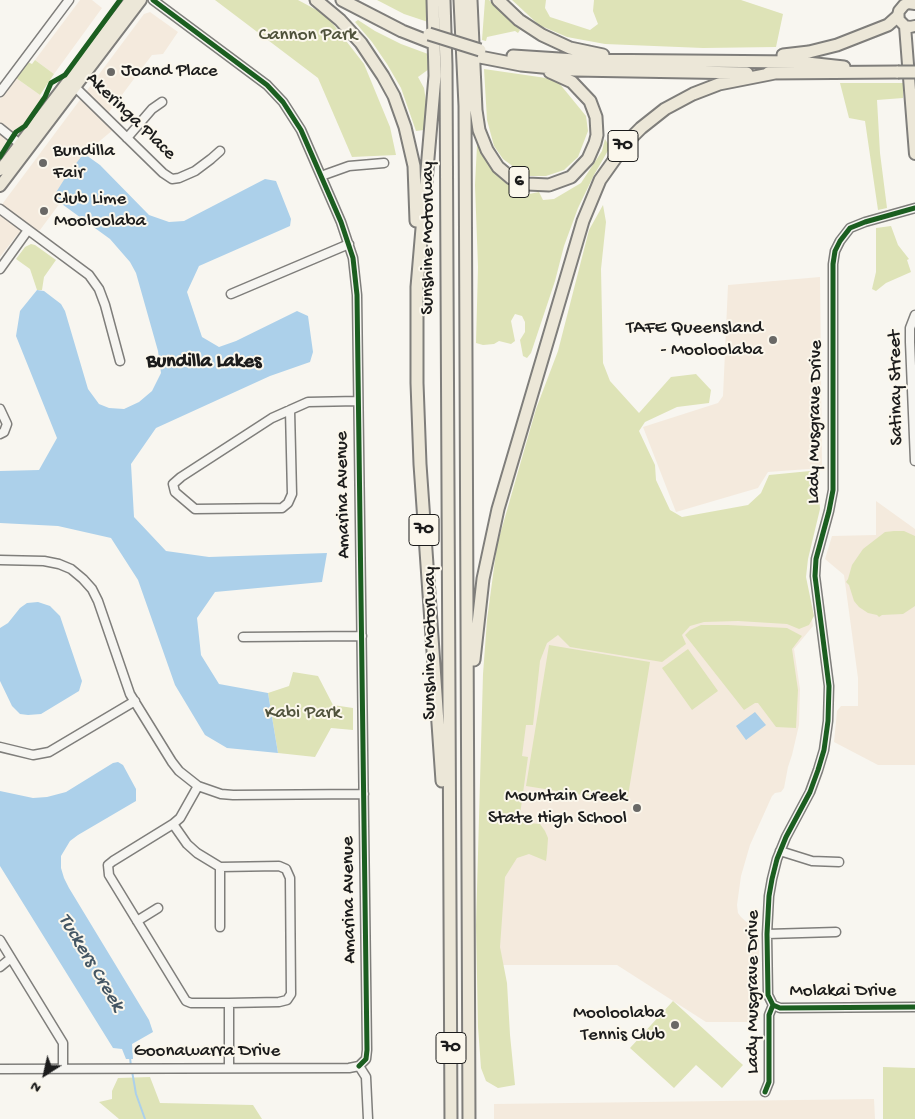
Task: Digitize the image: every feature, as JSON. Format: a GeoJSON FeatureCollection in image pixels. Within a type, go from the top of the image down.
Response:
{"type":"FeatureCollection","features":[{"type":"Feature","properties":{"kind":"highway"},"geometry":{"type":"LineString","coordinates":[[316,0],[340,20],[361,43],[383,76],[397,104],[405,126],[414,166],[416,237],[420,248]]}},
{"type":"Feature","properties":{"kind":"highway","name":"6"},"geometry":{"type":"LineString","coordinates":[[333,0],[379,23],[390,25],[430,38],[480,54],[514,64],[543,68],[572,82],[590,101],[596,117],[597,135],[588,159],[577,172],[558,183],[534,185],[519,182],[504,173],[492,160],[483,141],[476,110],[471,0]]}},
{"type":"Feature","properties":{"kind":"highway"},"geometry":{"type":"LineString","coordinates":[[342,0],[390,25]]}},
{"type":"Feature","properties":{"kind":"highway"},"geometry":{"type":"LineString","coordinates":[[358,0],[430,38]]}},
{"type":"Feature","properties":{"kind":"highway","name":"70"},"geometry":{"type":"LineString","coordinates":[[433,0],[435,76],[416,307],[417,422],[444,802],[449,811]]}},
{"type":"Feature","properties":{"kind":"highway","name":"Sunshine Motorway"},"geometry":{"type":"LineString","coordinates":[[444,0],[451,1119]]}},
{"type":"Feature","properties":{"kind":"highway","name":"Sunshine Motorway"},"geometry":{"type":"LineString","coordinates":[[460,0],[465,106],[469,1119]]}},
{"type":"Feature","properties":{"kind":"highway"},"geometry":{"type":"LineString","coordinates":[[498,0],[519,20],[542,35],[570,48],[602,55],[614,61]]}},
{"type":"Feature","properties":{"kind":"highway"},"geometry":{"type":"LineString","coordinates":[[756,61],[766,56],[797,54],[837,45],[888,25],[898,16]]}},
{"type":"Feature","properties":{"kind":"highway","name":"70"},"geometry":{"type":"LineString","coordinates":[[480,54],[535,59],[614,61],[798,62],[860,71]]}},
{"type":"Feature","properties":{"kind":"highway"},"geometry":{"type":"LineString","coordinates":[[543,68],[775,73]]}},
{"type":"Feature","properties":{"kind":"highway","name":"70"},"geometry":{"type":"LineString","coordinates":[[468,698],[472,688],[478,610],[498,509],[583,221],[597,185],[623,146],[641,128],[665,109],[711,87],[739,79],[775,73],[915,72]]}},
{"type":"Feature","properties":{"kind":"main road"},"geometry":{"type":"LineString","coordinates":[[0,186],[130,0]]}},
{"type":"Feature","properties":{"kind":"main road"},"geometry":{"type":"LineString","coordinates":[[0,170],[141,0]]}},
{"type":"Feature","properties":{"kind":"main road"},"geometry":{"type":"LineString","coordinates":[[915,4],[908,3],[904,5],[899,11],[898,16],[901,23],[910,26],[915,154]]}},
{"type":"Feature","properties":{"kind":"street"},"geometry":{"type":"LineString","coordinates":[[0,92],[69,0]]}},
{"type":"Feature","properties":{"kind":"street","name":"Amarina Avenue"},"geometry":{"type":"LineString","coordinates":[[153,0],[275,93],[296,120],[349,244],[355,270],[357,295],[367,1050],[366,1059],[359,1066]]}},
{"type":"Feature","properties":{"kind":"street","name":"Akeringa Place"},"geometry":{"type":"LineString","coordinates":[[71,84],[172,179],[195,171],[220,150]]}},
{"type":"Feature","properties":{"kind":"street"},"geometry":{"type":"LineString","coordinates":[[127,138],[152,109],[162,102]]}},
{"type":"Feature","properties":{"kind":"street"},"geometry":{"type":"LineString","coordinates":[[0,128],[20,144]]}},
{"type":"Feature","properties":{"kind":"street"},"geometry":{"type":"LineString","coordinates":[[321,176],[356,165],[384,163]]}},
{"type":"Feature","properties":{"kind":"street","name":"Lady Musgrave Drive"},"geometry":{"type":"LineString","coordinates":[[765,1092],[769,1080],[768,1015],[773,1005],[768,995],[767,934],[769,896],[780,851],[796,816],[810,792],[818,770],[824,750],[828,720],[829,686],[815,576],[816,559],[830,511],[833,490],[832,286],[835,251],[845,234],[855,226],[915,208]]}},
{"type":"Feature","properties":{"kind":"street"},"geometry":{"type":"LineString","coordinates":[[0,209],[89,275],[99,289],[105,305],[120,360]]}},
{"type":"Feature","properties":{"kind":"street"},"geometry":{"type":"LineString","coordinates":[[0,268],[28,230]]}},
{"type":"Feature","properties":{"kind":"street"},"geometry":{"type":"LineString","coordinates":[[231,294],[349,244]]}},
{"type":"Feature","properties":{"kind":"street","name":"Satinay Street"},"geometry":{"type":"LineString","coordinates":[[915,315],[910,328],[915,461]]}},
{"type":"Feature","properties":{"kind":"street"},"geometry":{"type":"LineString","coordinates":[[290,410],[292,494],[288,503],[282,508],[195,509],[175,492],[173,484],[181,477],[272,418],[290,410],[308,402],[358,402]]}},
{"type":"Feature","properties":{"kind":"street"},"geometry":{"type":"LineString","coordinates":[[0,410],[7,424],[4,432],[0,434]]}},
{"type":"Feature","properties":{"kind":"street"},"geometry":{"type":"LineString","coordinates":[[0,560],[44,561],[59,564],[70,569],[92,589],[98,601],[130,694],[172,762],[179,771],[198,786],[221,794],[233,795],[364,794]]}},
{"type":"Feature","properties":{"kind":"street"},"geometry":{"type":"LineString","coordinates":[[243,636],[362,636]]}},
{"type":"Feature","properties":{"kind":"street"},"geometry":{"type":"LineString","coordinates":[[0,747],[33,755],[49,752],[135,701]]}},
{"type":"Feature","properties":{"kind":"street"},"geometry":{"type":"LineString","coordinates":[[173,824],[187,844],[197,853],[220,867],[279,866],[286,869],[290,878],[291,994],[287,1000],[229,1004],[191,1003],[186,1001],[109,875],[108,865],[180,818],[198,786]]}},
{"type":"Feature","properties":{"kind":"street"},"geometry":{"type":"LineString","coordinates":[[780,851],[812,861],[839,862]]}},
{"type":"Feature","properties":{"kind":"street"},"geometry":{"type":"LineString","coordinates":[[220,867],[220,927]]}},
{"type":"Feature","properties":{"kind":"street"},"geometry":{"type":"LineString","coordinates":[[137,921],[158,908]]}},
{"type":"Feature","properties":{"kind":"street"},"geometry":{"type":"LineString","coordinates":[[767,934],[836,932]]}},
{"type":"Feature","properties":{"kind":"street"},"geometry":{"type":"LineString","coordinates":[[0,940],[63,1043],[63,1069]]}},
{"type":"Feature","properties":{"kind":"street"},"geometry":{"type":"LineString","coordinates":[[0,967],[11,958]]}},
{"type":"Feature","properties":{"kind":"street"},"geometry":{"type":"LineString","coordinates":[[229,1004],[229,1068]]}},
{"type":"Feature","properties":{"kind":"street","name":"Molakai Drive"},"geometry":{"type":"LineString","coordinates":[[773,1005],[780,1008],[915,1007]]}},
{"type":"Feature","properties":{"kind":"street"},"geometry":{"type":"LineString","coordinates":[[359,1066],[366,1077],[368,1119]]}},
{"type":"Feature","properties":{"kind":"street","name":"Goonawarra Drive"},"geometry":{"type":"LineString","coordinates":[[0,1069],[348,1068],[359,1066]]}},
{"type":"Feature","properties":{"kind":"shaded area"},"geometry":{"type":"Polygon","coordinates":[[[80,0],[92,0],[102,8],[54,74],[35,60],[80,0]]]}},
{"type":"Feature","properties":{"kind":"shaded area"},"geometry":{"type":"Polygon","coordinates":[[[150,12],[178,32],[163,54],[152,55],[103,120],[114,129],[95,145],[89,157],[86,155],[55,199],[60,203],[40,230],[17,235],[0,257],[0,207],[144,14],[150,12]]]}},
{"type":"Feature","properties":{"kind":"shaded area"},"geometry":{"type":"Polygon","coordinates":[[[16,78],[40,95],[41,100],[22,127],[15,132],[0,152],[0,99],[16,78]]]}},
{"type":"Feature","properties":{"kind":"shaded area","name":"TAFE Queensland - Mooloolaba"},"geometry":{"type":"Polygon","coordinates":[[[820,277],[822,468],[768,472],[758,488],[676,512],[643,427],[718,403],[723,396],[728,285],[820,277]]]}},
{"type":"Feature","properties":{"kind":"shaded area"},"geometry":{"type":"Polygon","coordinates":[[[876,501],[915,529],[915,765],[878,765],[834,742],[837,711],[841,706],[858,706],[858,678],[844,575],[825,559],[832,536],[876,535],[876,501]]]}},
{"type":"Feature","properties":{"kind":"shaded area","name":"Mountain Creek State High School"},"geometry":{"type":"Polygon","coordinates":[[[810,604],[813,626],[794,649],[800,689],[799,725],[784,788],[781,792],[775,793],[772,796],[750,845],[741,876],[737,905],[738,913],[741,917],[759,933],[760,1019],[756,1019],[756,1022],[706,1022],[617,965],[494,965],[537,605],[810,604]]]}},
{"type":"Feature","properties":{"kind":"shaded area"},"geometry":{"type":"Polygon","coordinates":[[[874,1099],[875,1119],[494,1119],[494,1104],[874,1099]]]}},
{"type":"Feature","properties":{"kind":"green space","name":"Cannon Park"},"geometry":{"type":"Polygon","coordinates":[[[215,0],[298,0],[326,15],[364,64],[390,127],[396,155],[352,157],[318,78],[215,0]]]}},
{"type":"Feature","properties":{"kind":"green space"},"geometry":{"type":"Polygon","coordinates":[[[377,0],[427,0],[428,22],[404,14],[377,0]]]}},
{"type":"Feature","properties":{"kind":"green space"},"geometry":{"type":"Polygon","coordinates":[[[485,0],[489,0],[520,30],[518,33],[515,31],[487,37],[486,41],[482,40],[485,0]]]}},
{"type":"Feature","properties":{"kind":"green space"},"geometry":{"type":"Polygon","coordinates":[[[512,0],[546,0],[545,8],[550,17],[590,30],[598,24],[593,11],[594,0],[741,0],[783,14],[776,47],[703,48],[605,44],[567,37],[539,25],[512,0]]]}},
{"type":"Feature","properties":{"kind":"green space"},"geometry":{"type":"Polygon","coordinates":[[[358,20],[401,44],[428,54],[429,69],[418,77],[424,88],[426,101],[424,130],[416,131],[401,88],[372,42],[355,22],[358,20]]]}},
{"type":"Feature","properties":{"kind":"green space"},"geometry":{"type":"Polygon","coordinates":[[[35,60],[54,74],[40,95],[16,78],[28,62],[32,64],[35,60]]]}},
{"type":"Feature","properties":{"kind":"green space"},"geometry":{"type":"Polygon","coordinates":[[[484,69],[546,78],[559,83],[586,116],[588,131],[578,157],[564,170],[546,176],[526,176],[503,159],[494,146],[487,120],[484,69]]]}},
{"type":"Feature","properties":{"kind":"green space"},"geometry":{"type":"Polygon","coordinates":[[[840,83],[903,83],[903,98],[877,100],[880,153],[887,208],[878,210],[865,121],[849,118],[840,83]]]}},
{"type":"Feature","properties":{"kind":"green space"},"geometry":{"type":"Polygon","coordinates":[[[605,139],[610,147],[578,208],[564,246],[555,281],[531,353],[527,358],[523,356],[520,340],[525,332],[525,322],[522,316],[515,314],[511,321],[515,341],[511,344],[499,341],[494,344],[483,345],[476,343],[478,267],[475,185],[477,145],[479,144],[494,170],[505,181],[519,191],[529,194],[539,192],[543,200],[554,199],[581,183],[602,151],[605,139]]]}},
{"type":"Feature","properties":{"kind":"green space"},"geometry":{"type":"Polygon","coordinates":[[[603,205],[606,222],[601,269],[603,363],[610,381],[639,413],[671,377],[696,374],[711,390],[709,403],[677,407],[645,422],[639,431],[655,465],[656,480],[670,510],[682,517],[748,505],[761,493],[769,475],[810,471],[820,472],[818,485],[820,509],[808,559],[806,577],[814,616],[809,625],[799,629],[787,624],[738,621],[704,622],[690,626],[682,635],[686,644],[662,662],[570,647],[558,635],[547,643],[540,661],[533,725],[526,725],[522,756],[528,757],[519,822],[540,824],[548,838],[547,853],[546,861],[529,854],[517,858],[505,877],[500,947],[507,983],[515,1085],[498,1088],[486,1081],[481,1068],[478,1027],[476,925],[483,674],[487,620],[497,545],[536,409],[558,351],[589,230],[603,205]]]}},
{"type":"Feature","properties":{"kind":"green space"},"geometry":{"type":"Polygon","coordinates":[[[891,226],[898,245],[909,259],[907,260],[911,272],[886,283],[876,291],[872,289],[876,272],[876,228],[891,226]]]}},
{"type":"Feature","properties":{"kind":"green space"},"geometry":{"type":"Polygon","coordinates":[[[31,244],[56,260],[44,277],[42,290],[37,290],[30,269],[16,259],[25,247],[31,244]]]}},
{"type":"Feature","properties":{"kind":"green space"},"geometry":{"type":"Polygon","coordinates":[[[904,531],[915,536],[915,606],[903,614],[882,615],[879,617],[859,607],[854,601],[849,585],[846,582],[852,565],[863,549],[885,532],[904,531]]]}},
{"type":"Feature","properties":{"kind":"green space"},"geometry":{"type":"Polygon","coordinates":[[[701,625],[787,628],[802,636],[792,649],[798,690],[796,728],[776,727],[758,703],[744,710],[685,635],[690,630],[701,625]]]}},
{"type":"Feature","properties":{"kind":"green space"},"geometry":{"type":"Polygon","coordinates":[[[549,645],[650,662],[627,802],[526,786],[549,645]]]}},
{"type":"Feature","properties":{"kind":"green space"},"geometry":{"type":"Polygon","coordinates":[[[688,649],[718,691],[692,710],[662,668],[688,649]]]}},
{"type":"Feature","properties":{"kind":"green space","name":"Kabi Park"},"geometry":{"type":"Polygon","coordinates":[[[293,672],[318,676],[333,705],[353,708],[353,730],[331,728],[315,757],[278,753],[268,693],[289,686],[293,672]]]}},
{"type":"Feature","properties":{"kind":"green space","name":"Mooloolaba Tennis Club"},"geometry":{"type":"Polygon","coordinates":[[[673,1001],[743,1065],[722,1088],[696,1065],[674,1088],[630,1048],[673,1001]]]}},
{"type":"Feature","properties":{"kind":"green space"},"geometry":{"type":"Polygon","coordinates":[[[883,1067],[915,1068],[915,1119],[883,1119],[883,1067]]]}},
{"type":"Feature","properties":{"kind":"green space"},"geometry":{"type":"Polygon","coordinates":[[[150,1077],[160,1103],[253,1105],[262,1119],[119,1119],[99,1102],[112,1099],[112,1091],[118,1078],[150,1077]]]}},
{"type":"Feature","properties":{"kind":"water"},"geometry":{"type":"Polygon","coordinates":[[[86,155],[100,165],[149,215],[169,222],[184,221],[265,179],[276,181],[291,219],[290,226],[199,266],[187,292],[202,337],[219,347],[236,341],[297,311],[308,316],[313,352],[310,362],[270,376],[156,428],[131,464],[134,517],[166,551],[209,557],[327,553],[322,582],[215,592],[197,618],[201,655],[219,684],[268,693],[278,753],[227,748],[205,735],[175,685],[138,580],[111,538],[58,526],[0,523],[0,471],[39,470],[57,438],[16,336],[20,311],[37,290],[44,291],[61,304],[65,311],[88,389],[99,404],[109,408],[124,409],[139,402],[152,391],[161,373],[158,351],[136,273],[130,262],[110,239],[55,199],[55,194],[67,175],[81,157],[86,155]]]}},
{"type":"Feature","properties":{"kind":"water"},"geometry":{"type":"Polygon","coordinates":[[[38,602],[50,606],[60,616],[82,681],[79,691],[41,714],[28,715],[20,714],[12,706],[0,681],[0,628],[8,623],[20,608],[27,603],[38,602]]]}},
{"type":"Feature","properties":{"kind":"water"},"geometry":{"type":"Polygon","coordinates":[[[755,712],[766,725],[746,740],[736,726],[755,712]]]}},
{"type":"Feature","properties":{"kind":"water"},"geometry":{"type":"Polygon","coordinates":[[[118,762],[123,765],[136,789],[136,801],[70,841],[61,856],[61,868],[69,888],[149,1020],[153,1032],[132,1044],[133,1059],[126,1059],[122,1049],[113,1048],[0,866],[0,791],[33,798],[47,797],[66,792],[113,763],[118,762]]]}},
{"type":"Feature","properties":{"kind":"waterway","name":"Tuckers Creek"},"geometry":{"type":"LineString","coordinates":[[130,1057],[131,1067]]}},
{"type":"Feature","properties":{"kind":"waterway","name":"Tuckers Creek"},"geometry":{"type":"LineString","coordinates":[[132,1071],[136,1094],[145,1119]]}},
{"type":"Feature","properties":{"kind":"cycle path"},"geometry":{"type":"LineString","coordinates":[[0,157],[16,132],[25,126],[45,97],[51,83],[65,75],[120,0]]}},
{"type":"Feature","properties":{"kind":"cycle path"},"geometry":{"type":"LineString","coordinates":[[153,0],[267,85],[283,102],[301,130],[341,222],[353,258],[357,295],[367,1050],[366,1059],[359,1066]]}},
{"type":"Feature","properties":{"kind":"cycle path"},"geometry":{"type":"LineString","coordinates":[[773,1005],[768,995],[767,934],[772,879],[777,859],[786,837],[810,792],[818,770],[824,750],[828,721],[829,686],[815,576],[816,559],[833,490],[833,264],[835,251],[850,228],[915,208]]}},
{"type":"Feature","properties":{"kind":"cycle path"},"geometry":{"type":"LineString","coordinates":[[773,1005],[780,1008],[915,1007]]}},
{"type":"Feature","properties":{"kind":"cycle path"},"geometry":{"type":"LineString","coordinates":[[765,1092],[769,1082],[769,1015],[773,1005]]}},
{"type":"Feature","properties":{"kind":"place","name":"Joand Place"},"geometry":{"type":"Point","coordinates":[111,72]}},
{"type":"Feature","properties":{"kind":"place","name":"Bundilla Fair"},"geometry":{"type":"Point","coordinates":[43,163]}},
{"type":"Feature","properties":{"kind":"place","name":"Club Lime Mooloolaba"},"geometry":{"type":"Point","coordinates":[44,211]}},
{"type":"Feature","properties":{"kind":"place","name":"TAFE Queensland - Mooloolaba"},"geometry":{"type":"Point","coordinates":[773,340]}},
{"type":"Feature","properties":{"kind":"place","name":"Mountain Creek State High School"},"geometry":{"type":"Point","coordinates":[637,808]}},
{"type":"Feature","properties":{"kind":"place","name":"Mooloolaba Tennis Club"},"geometry":{"type":"Point","coordinates":[675,1025]}},
{"type":"Feature","properties":{"kind":"district","name":"Bundilla Lakes"},"geometry":{"type":"Point","coordinates":[204,363]}}]}
